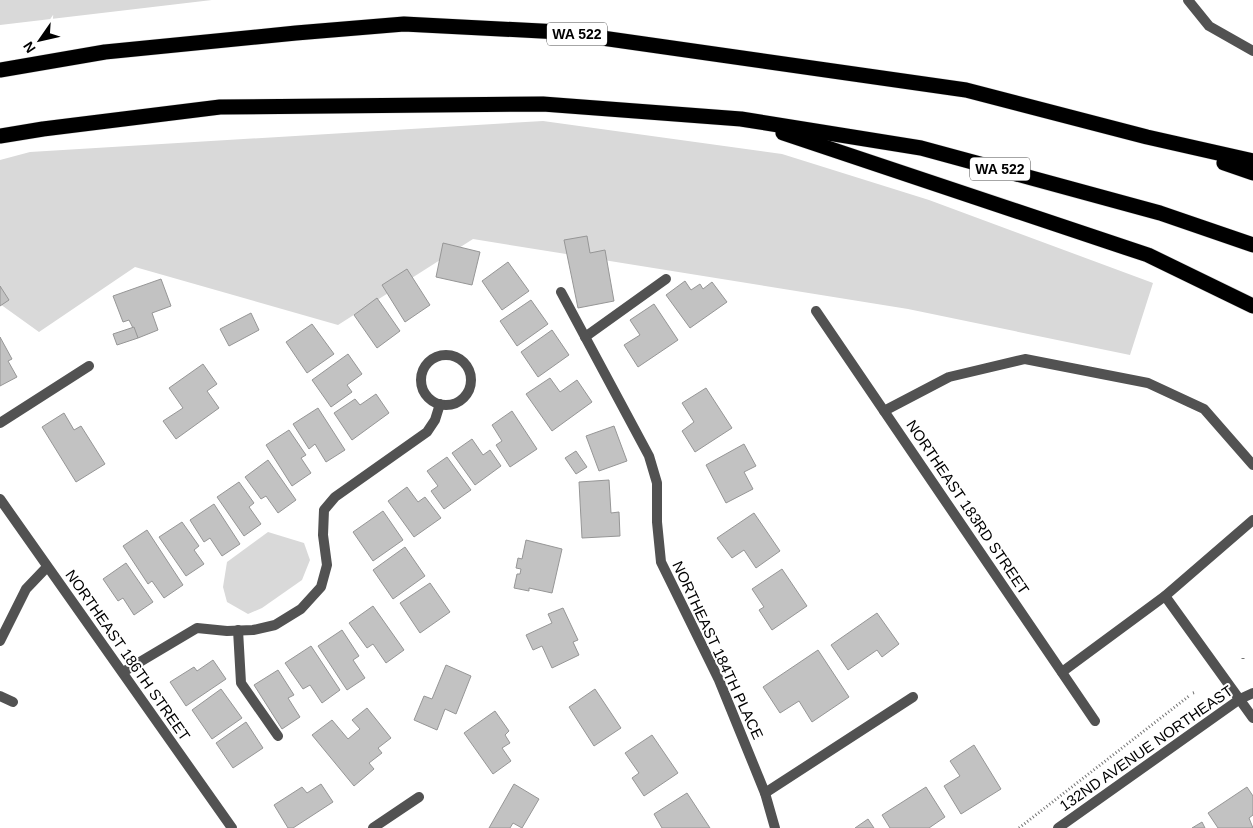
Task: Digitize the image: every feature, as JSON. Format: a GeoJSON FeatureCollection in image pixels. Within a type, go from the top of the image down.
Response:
{"type":"FeatureCollection","features":[{"type":"Feature","properties":{"kind":"highway","name":"WA 522"},"geometry":{"type":"LineString","coordinates":[[0,70],[105,52],[404,24],[560,32],[966,90],[1147,137],[1253,173]]}},
{"type":"Feature","properties":{"kind":"highway","name":"WA 522"},"geometry":{"type":"LineString","coordinates":[[0,136],[220,107],[543,104],[741,119],[921,148],[1160,213],[1253,245]]}},
{"type":"Feature","properties":{"kind":"highway"},"geometry":{"type":"LineString","coordinates":[[741,119],[1148,255],[1253,306]]}},
{"type":"Feature","properties":{"kind":"highway"},"geometry":{"type":"LineString","coordinates":[[1147,137],[1253,161]]}},
{"type":"Feature","properties":{"kind":"street"},"geometry":{"type":"LineString","coordinates":[[1188,0],[1209,26],[1253,51]]}},
{"type":"Feature","properties":{"kind":"street"},"geometry":{"type":"LineString","coordinates":[[585,337],[666,279]]}},
{"type":"Feature","properties":{"kind":"street","name":"NORTHEAST 184TH PLACE"},"geometry":{"type":"LineString","coordinates":[[561,292],[649,456],[657,483],[661,562],[719,680],[765,793],[775,828]]}},
{"type":"Feature","properties":{"kind":"street","name":"NORTHEAST 183RD STREET"},"geometry":{"type":"LineString","coordinates":[[816,311],[1094,721]]}},
{"type":"Feature","properties":{"kind":"street"},"geometry":{"type":"LineString","coordinates":[[444,355],[453,356],[467,366],[471,374],[469,391],[457,403],[440,404],[432,401],[422,386],[424,370],[429,362],[436,358],[444,355]]}},
{"type":"Feature","properties":{"kind":"street"},"geometry":{"type":"LineString","coordinates":[[884,411],[949,377],[1025,359],[1148,383],[1204,409],[1253,465]]}},
{"type":"Feature","properties":{"kind":"street"},"geometry":{"type":"LineString","coordinates":[[0,423],[89,366]]}},
{"type":"Feature","properties":{"kind":"street"},"geometry":{"type":"LineString","coordinates":[[123,672],[197,628],[253,630],[275,625],[301,609],[321,586],[327,565],[323,535],[324,510],[335,497],[427,432],[435,420],[440,404]]}},
{"type":"Feature","properties":{"kind":"street","name":"NORTHEAST 186TH STREET"},"geometry":{"type":"LineString","coordinates":[[0,499],[232,828]]}},
{"type":"Feature","properties":{"kind":"street"},"geometry":{"type":"LineString","coordinates":[[1062,672],[1165,596],[1253,520]]}},
{"type":"Feature","properties":{"kind":"street"},"geometry":{"type":"LineString","coordinates":[[0,641],[26,589],[47,567]]}},
{"type":"Feature","properties":{"kind":"street"},"geometry":{"type":"LineString","coordinates":[[1165,596],[1253,718]]}},
{"type":"Feature","properties":{"kind":"street"},"geometry":{"type":"LineString","coordinates":[[238,630],[241,683],[278,736]]}},
{"type":"Feature","properties":{"kind":"street","name":"132ND AVENUE NORTHEAST"},"geometry":{"type":"LineString","coordinates":[[1058,828],[1240,699],[1253,693]]}},
{"type":"Feature","properties":{"kind":"street"},"geometry":{"type":"LineString","coordinates":[[0,696],[13,702]]}},
{"type":"Feature","properties":{"kind":"street"},"geometry":{"type":"LineString","coordinates":[[765,793],[913,697]]}},
{"type":"Feature","properties":{"kind":"street"},"geometry":{"type":"LineString","coordinates":[[373,828],[419,797]]}},
{"type":"Feature","properties":{"kind":"path"},"geometry":{"type":"LineString","coordinates":[[1019,828],[1189,696]]}},
{"type":"Feature","properties":{"kind":"shaded area"},"geometry":{"type":"Polygon","coordinates":[[[0,0],[212,0],[0,25],[0,0]]]}},
{"type":"Feature","properties":{"kind":"shaded area"},"geometry":{"type":"Polygon","coordinates":[[[543,121],[782,154],[929,200],[1153,283],[1130,355],[908,309],[473,239],[338,325],[135,267],[39,332],[0,304],[0,160],[30,152],[543,121]]]}},
{"type":"Feature","properties":{"kind":"shaded area"},"geometry":{"type":"Polygon","coordinates":[[[268,532],[304,543],[310,560],[302,580],[262,608],[248,614],[227,602],[223,587],[227,562],[268,532]]]}},
{"type":"Feature","properties":{"kind":"building"},"geometry":{"type":"Polygon","coordinates":[[[587,236],[590,253],[605,250],[614,301],[578,308],[564,240],[587,236]]]}},
{"type":"Feature","properties":{"kind":"building"},"geometry":{"type":"Polygon","coordinates":[[[443,243],[480,252],[472,285],[436,277],[443,243]]]}},
{"type":"Feature","properties":{"kind":"building"},"geometry":{"type":"Polygon","coordinates":[[[508,262],[529,291],[502,310],[482,281],[508,262]]]}},
{"type":"Feature","properties":{"kind":"building"},"geometry":{"type":"Polygon","coordinates":[[[407,269],[430,305],[405,322],[382,285],[407,269]]]}},
{"type":"Feature","properties":{"kind":"building"},"geometry":{"type":"Polygon","coordinates":[[[161,279],[171,306],[152,313],[158,330],[138,338],[129,320],[123,322],[113,296],[161,279]]]}},
{"type":"Feature","properties":{"kind":"building"},"geometry":{"type":"Polygon","coordinates":[[[685,281],[691,290],[700,284],[703,289],[712,282],[727,302],[690,328],[666,295],[685,281]]]}},
{"type":"Feature","properties":{"kind":"building"},"geometry":{"type":"Polygon","coordinates":[[[0,286],[9,300],[0,306],[0,286]]]}},
{"type":"Feature","properties":{"kind":"building"},"geometry":{"type":"Polygon","coordinates":[[[377,298],[400,331],[377,348],[354,315],[377,298]]]}},
{"type":"Feature","properties":{"kind":"building"},"geometry":{"type":"Polygon","coordinates":[[[531,300],[548,324],[517,346],[500,321],[531,300]]]}},
{"type":"Feature","properties":{"kind":"building"},"geometry":{"type":"Polygon","coordinates":[[[654,304],[678,340],[638,367],[624,345],[640,335],[630,320],[654,304]]]}},
{"type":"Feature","properties":{"kind":"building"},"geometry":{"type":"Polygon","coordinates":[[[251,313],[259,330],[229,346],[220,329],[251,313]]]}},
{"type":"Feature","properties":{"kind":"building"},"geometry":{"type":"Polygon","coordinates":[[[312,324],[334,354],[307,373],[286,342],[312,324]]]}},
{"type":"Feature","properties":{"kind":"building"},"geometry":{"type":"Polygon","coordinates":[[[134,327],[138,338],[117,345],[113,334],[134,327]]]}},
{"type":"Feature","properties":{"kind":"building"},"geometry":{"type":"Polygon","coordinates":[[[552,330],[569,355],[538,377],[521,352],[552,330]]]}},
{"type":"Feature","properties":{"kind":"building"},"geometry":{"type":"Polygon","coordinates":[[[0,337],[12,359],[8,361],[17,377],[0,386],[0,337]]]}},
{"type":"Feature","properties":{"kind":"building"},"geometry":{"type":"Polygon","coordinates":[[[348,354],[362,374],[347,385],[352,392],[331,407],[312,380],[348,354]]]}},
{"type":"Feature","properties":{"kind":"building"},"geometry":{"type":"Polygon","coordinates":[[[203,364],[217,384],[207,391],[219,408],[176,439],[163,421],[183,408],[169,388],[203,364]]]}},
{"type":"Feature","properties":{"kind":"building"},"geometry":{"type":"Polygon","coordinates":[[[550,378],[560,392],[577,380],[592,402],[552,431],[526,394],[550,378]]]}},
{"type":"Feature","properties":{"kind":"building"},"geometry":{"type":"Polygon","coordinates":[[[706,388],[732,428],[695,452],[682,431],[694,422],[682,403],[706,388]]]}},
{"type":"Feature","properties":{"kind":"building"},"geometry":{"type":"Polygon","coordinates":[[[376,394],[389,413],[352,440],[334,413],[355,399],[360,405],[376,394]]]}},
{"type":"Feature","properties":{"kind":"building"},"geometry":{"type":"Polygon","coordinates":[[[318,408],[345,450],[326,462],[315,444],[309,449],[293,424],[318,408]]]}},
{"type":"Feature","properties":{"kind":"building"},"geometry":{"type":"Polygon","coordinates":[[[512,411],[537,449],[510,467],[496,445],[502,441],[492,425],[512,411]]]}},
{"type":"Feature","properties":{"kind":"building"},"geometry":{"type":"Polygon","coordinates":[[[64,413],[74,430],[81,426],[105,464],[76,482],[42,427],[64,413]]]}},
{"type":"Feature","properties":{"kind":"building"},"geometry":{"type":"Polygon","coordinates":[[[614,426],[627,461],[599,471],[586,436],[614,426]]]}},
{"type":"Feature","properties":{"kind":"building"},"geometry":{"type":"Polygon","coordinates":[[[289,430],[306,455],[301,458],[311,473],[292,486],[266,445],[289,430]]]}},
{"type":"Feature","properties":{"kind":"building"},"geometry":{"type":"Polygon","coordinates":[[[472,439],[483,455],[490,450],[501,466],[475,485],[452,453],[472,439]]]}},
{"type":"Feature","properties":{"kind":"building"},"geometry":{"type":"Polygon","coordinates":[[[744,444],[756,466],[744,472],[753,489],[726,503],[706,465],[744,444]]]}},
{"type":"Feature","properties":{"kind":"building"},"geometry":{"type":"Polygon","coordinates":[[[576,451],[587,467],[576,474],[565,458],[576,451]]]}},
{"type":"Feature","properties":{"kind":"building"},"geometry":{"type":"Polygon","coordinates":[[[447,457],[471,490],[444,509],[431,491],[438,486],[427,471],[447,457]]]}},
{"type":"Feature","properties":{"kind":"building"},"geometry":{"type":"Polygon","coordinates":[[[268,460],[296,500],[278,513],[266,496],[261,499],[245,477],[268,460]]]}},
{"type":"Feature","properties":{"kind":"building"},"geometry":{"type":"Polygon","coordinates":[[[609,480],[611,513],[619,512],[620,536],[582,538],[579,482],[609,480]]]}},
{"type":"Feature","properties":{"kind":"building"},"geometry":{"type":"Polygon","coordinates":[[[239,482],[254,503],[249,507],[261,524],[244,536],[217,497],[239,482]]]}},
{"type":"Feature","properties":{"kind":"building"},"geometry":{"type":"Polygon","coordinates":[[[407,487],[418,502],[425,497],[441,518],[414,537],[388,501],[407,487]]]}},
{"type":"Feature","properties":{"kind":"building"},"geometry":{"type":"Polygon","coordinates":[[[214,504],[240,544],[222,556],[210,538],[204,542],[190,520],[214,504]]]}},
{"type":"Feature","properties":{"kind":"building"},"geometry":{"type":"Polygon","coordinates":[[[383,511],[403,540],[373,561],[353,532],[383,511]]]}},
{"type":"Feature","properties":{"kind":"building"},"geometry":{"type":"Polygon","coordinates":[[[754,513],[780,551],[756,568],[744,550],[732,558],[717,538],[754,513]]]}},
{"type":"Feature","properties":{"kind":"building"},"geometry":{"type":"Polygon","coordinates":[[[182,522],[199,546],[194,550],[204,564],[186,576],[159,537],[182,522]]]}},
{"type":"Feature","properties":{"kind":"building"},"geometry":{"type":"Polygon","coordinates":[[[147,530],[183,585],[164,598],[152,581],[148,584],[123,546],[147,530]]]}},
{"type":"Feature","properties":{"kind":"building"},"geometry":{"type":"Polygon","coordinates":[[[526,540],[562,549],[552,593],[529,588],[529,591],[514,588],[517,574],[520,574],[521,569],[516,568],[518,558],[522,559],[526,540]]]}},
{"type":"Feature","properties":{"kind":"building"},"geometry":{"type":"Polygon","coordinates":[[[405,547],[425,576],[393,599],[373,570],[405,547]]]}},
{"type":"Feature","properties":{"kind":"building"},"geometry":{"type":"Polygon","coordinates":[[[126,563],[153,602],[134,615],[123,598],[118,601],[103,579],[126,563]]]}},
{"type":"Feature","properties":{"kind":"building"},"geometry":{"type":"Polygon","coordinates":[[[782,569],[807,606],[772,630],[759,610],[764,607],[752,589],[782,569]]]}},
{"type":"Feature","properties":{"kind":"building"},"geometry":{"type":"Polygon","coordinates":[[[430,583],[450,612],[420,633],[400,603],[430,583]]]}},
{"type":"Feature","properties":{"kind":"building"},"geometry":{"type":"Polygon","coordinates":[[[373,606],[404,650],[386,663],[373,644],[367,648],[349,623],[373,606]]]}},
{"type":"Feature","properties":{"kind":"building"},"geometry":{"type":"Polygon","coordinates":[[[563,608],[578,640],[573,642],[579,655],[552,668],[542,646],[533,650],[526,635],[552,623],[548,614],[563,608]]]}},
{"type":"Feature","properties":{"kind":"building"},"geometry":{"type":"Polygon","coordinates":[[[877,613],[899,644],[882,657],[877,650],[848,670],[831,645],[877,613]]]}},
{"type":"Feature","properties":{"kind":"building"},"geometry":{"type":"Polygon","coordinates":[[[342,630],[359,656],[353,660],[365,678],[347,690],[318,646],[342,630]]]}},
{"type":"Feature","properties":{"kind":"building"},"geometry":{"type":"Polygon","coordinates":[[[311,646],[340,690],[322,703],[310,685],[303,689],[285,663],[311,646]]]}},
{"type":"Feature","properties":{"kind":"building"},"geometry":{"type":"Polygon","coordinates":[[[818,650],[849,697],[812,722],[799,701],[780,713],[763,687],[818,650]]]}},
{"type":"Feature","properties":{"kind":"building"},"geometry":{"type":"Polygon","coordinates":[[[213,660],[226,679],[186,706],[170,682],[194,667],[197,671],[213,660]]]}},
{"type":"Feature","properties":{"kind":"building"},"geometry":{"type":"Polygon","coordinates":[[[446,665],[471,676],[456,714],[445,709],[437,730],[414,720],[424,696],[432,699],[446,665]]]}},
{"type":"Feature","properties":{"kind":"building"},"geometry":{"type":"Polygon","coordinates":[[[278,670],[294,695],[288,698],[300,717],[282,729],[254,685],[278,670]]]}},
{"type":"Feature","properties":{"kind":"building"},"geometry":{"type":"Polygon","coordinates":[[[221,689],[242,718],[212,739],[192,710],[221,689]]]}},
{"type":"Feature","properties":{"kind":"building"},"geometry":{"type":"Polygon","coordinates":[[[595,689],[621,728],[594,746],[569,707],[595,689]]]}},
{"type":"Feature","properties":{"kind":"building"},"geometry":{"type":"Polygon","coordinates":[[[367,708],[391,738],[378,748],[382,753],[369,763],[374,769],[354,786],[312,735],[332,720],[348,739],[360,729],[352,720],[367,708]]]}},
{"type":"Feature","properties":{"kind":"building"},"geometry":{"type":"Polygon","coordinates":[[[495,711],[509,731],[505,735],[510,743],[502,748],[511,761],[493,774],[464,733],[495,711]]]}},
{"type":"Feature","properties":{"kind":"building"},"geometry":{"type":"Polygon","coordinates":[[[246,722],[263,748],[233,768],[216,743],[246,722]]]}},
{"type":"Feature","properties":{"kind":"building"},"geometry":{"type":"Polygon","coordinates":[[[652,735],[678,773],[644,796],[632,778],[639,773],[625,753],[652,735]]]}},
{"type":"Feature","properties":{"kind":"building"},"geometry":{"type":"Polygon","coordinates":[[[974,745],[1001,789],[961,814],[944,786],[960,776],[950,761],[974,745]]]}},
{"type":"Feature","properties":{"kind":"building"},"geometry":{"type":"Polygon","coordinates":[[[321,784],[333,802],[293,828],[288,828],[274,805],[302,787],[307,793],[321,784]]]}},
{"type":"Feature","properties":{"kind":"building"},"geometry":{"type":"Polygon","coordinates":[[[514,784],[539,799],[522,828],[513,823],[510,828],[489,828],[514,784]]]}},
{"type":"Feature","properties":{"kind":"building"},"geometry":{"type":"Polygon","coordinates":[[[926,787],[945,817],[929,828],[890,828],[882,815],[926,787]]]}},
{"type":"Feature","properties":{"kind":"building"},"geometry":{"type":"Polygon","coordinates":[[[1247,787],[1253,796],[1253,815],[1249,818],[1253,828],[1218,828],[1208,813],[1247,787]]]}},
{"type":"Feature","properties":{"kind":"building"},"geometry":{"type":"Polygon","coordinates":[[[687,793],[710,828],[662,828],[654,814],[687,793]]]}},
{"type":"Feature","properties":{"kind":"building"},"geometry":{"type":"Polygon","coordinates":[[[868,819],[874,828],[855,828],[868,819]]]}},
{"type":"Feature","properties":{"kind":"building"},"geometry":{"type":"Polygon","coordinates":[[[1202,822],[1205,828],[1192,828],[1202,822]]]}}]}
